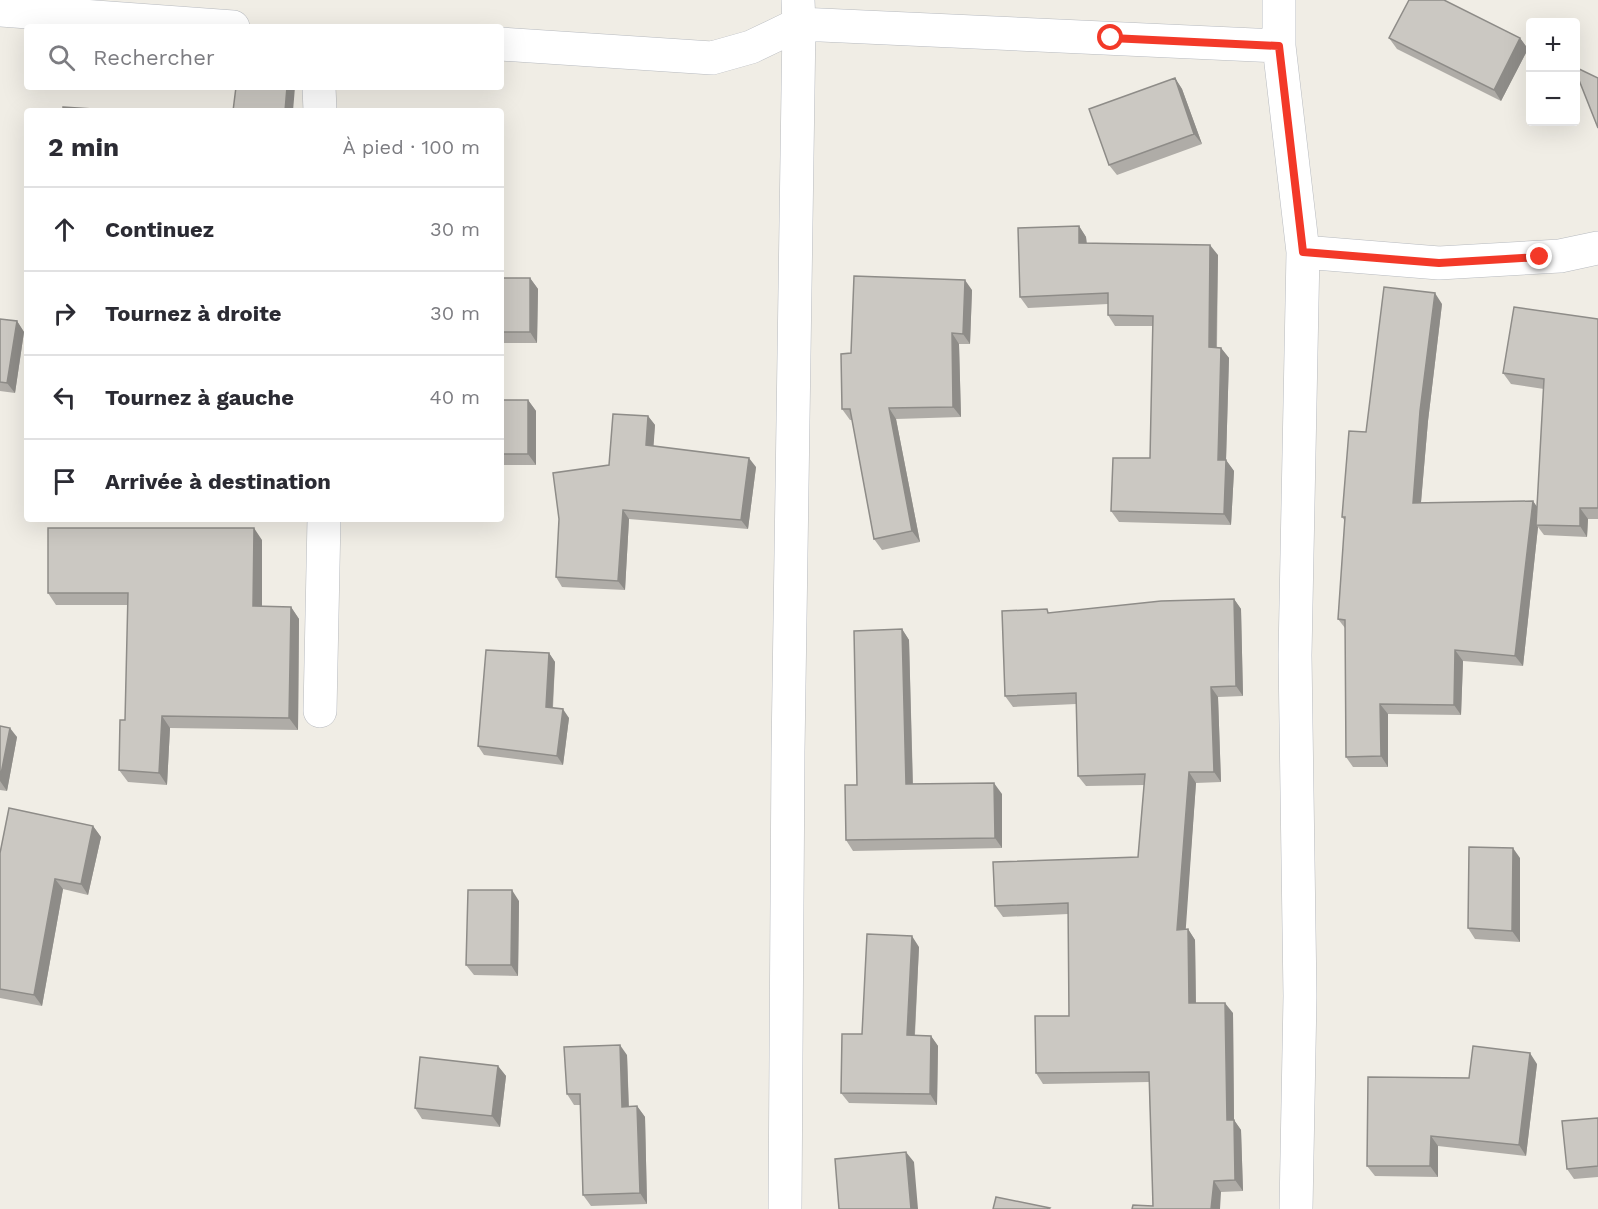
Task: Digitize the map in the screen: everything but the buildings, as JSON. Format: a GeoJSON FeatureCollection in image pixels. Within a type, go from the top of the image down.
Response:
{"type":"FeatureCollection","features":[{"type":"Feature","properties":{"kind":"street"},"geometry":{"type":"LineString","coordinates":[[1278,0],[1279,46],[1303,252],[1295,655],[1300,996],[1296,1209]]}},
{"type":"Feature","properties":{"kind":"street"},"geometry":{"type":"LineString","coordinates":[[0,10],[192,24]]}},
{"type":"Feature","properties":{"kind":"street"},"geometry":{"type":"LineString","coordinates":[[504,44],[712,58],[751,47],[799,12],[1279,46]]}},
{"type":"Feature","properties":{"kind":"street"},"geometry":{"type":"LineString","coordinates":[[786,1209],[788,752],[799,12]]}},
{"type":"Feature","properties":{"kind":"street"},"geometry":{"type":"LineString","coordinates":[[319,90],[320,108]]}},
{"type":"Feature","properties":{"kind":"street"},"geometry":{"type":"LineString","coordinates":[[1303,252],[1439,263],[1560,256],[1598,248]]}},
{"type":"Feature","properties":{"kind":"street"},"geometry":{"type":"LineString","coordinates":[[321,711],[324,522]]}},
{"type":"Feature","properties":{"kind":"route"},"geometry":{"type":"LineString","coordinates":[[1111,38],[1279,46],[1303,252],[1439,263],[1540,257]]}}]}
